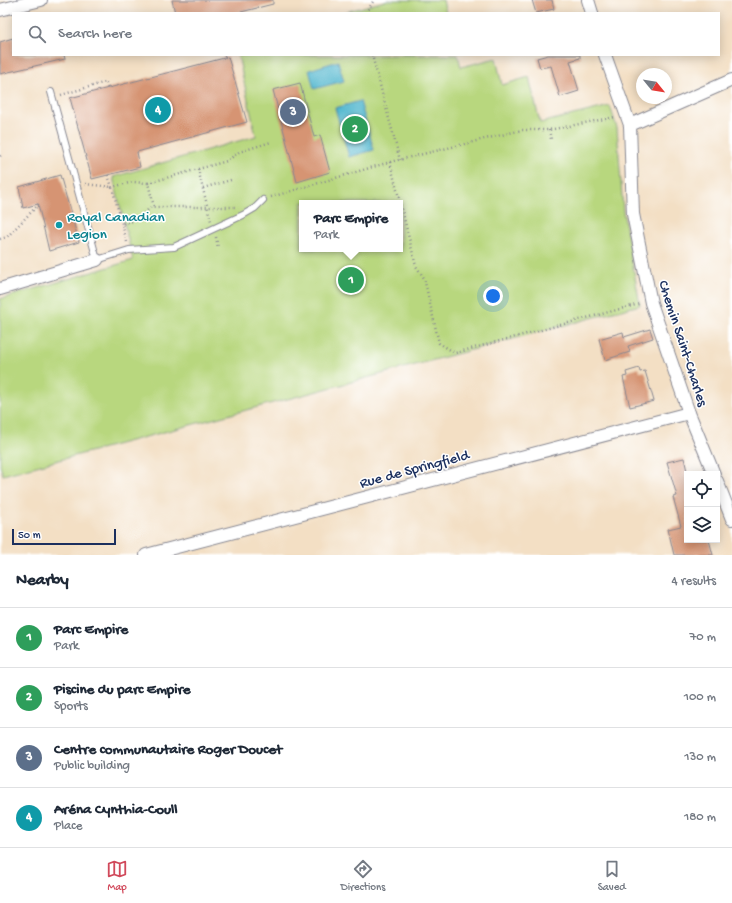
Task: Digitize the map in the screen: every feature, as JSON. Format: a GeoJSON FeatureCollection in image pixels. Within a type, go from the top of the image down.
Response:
{"type":"FeatureCollection","features":[{"type":"Feature","properties":{"kind":"street"},"geometry":{"type":"LineString","coordinates":[[0,10],[41,0]]}},
{"type":"Feature","properties":{"kind":"street"},"geometry":{"type":"LineString","coordinates":[[588,0],[592,12]]}},
{"type":"Feature","properties":{"kind":"street","name":"Chemin Saint-Charles"},"geometry":{"type":"LineString","coordinates":[[604,56],[630,125],[633,214],[651,303],[689,413],[713,471]]}},
{"type":"Feature","properties":{"kind":"street"},"geometry":{"type":"LineString","coordinates":[[630,125],[732,80]]}},
{"type":"Feature","properties":{"kind":"street"},"geometry":{"type":"LineString","coordinates":[[0,289],[97,260]]}},
{"type":"Feature","properties":{"kind":"street","name":"Rue de Springfield"},"geometry":{"type":"LineString","coordinates":[[146,555],[689,413]]}},
{"type":"Feature","properties":{"kind":"street"},"geometry":{"type":"LineString","coordinates":[[720,489],[732,519]]}},
{"type":"Feature","properties":{"kind":"lane"},"geometry":{"type":"LineString","coordinates":[[52,94],[97,260],[129,250],[174,247],[255,208],[263,200]]}},
{"type":"Feature","properties":{"kind":"path"},"geometry":{"type":"LineString","coordinates":[[367,12],[374,0]]}},
{"type":"Feature","properties":{"kind":"path"},"geometry":{"type":"LineString","coordinates":[[372,56],[400,160]]}},
{"type":"Feature","properties":{"kind":"path"},"geometry":{"type":"LineString","coordinates":[[52,94],[106,82],[108,88]]}},
{"type":"Feature","properties":{"kind":"path"},"geometry":{"type":"LineString","coordinates":[[263,200],[390,162],[522,130],[549,130],[616,117]]}},
{"type":"Feature","properties":{"kind":"path"},"geometry":{"type":"LineString","coordinates":[[549,130],[551,139]]}},
{"type":"Feature","properties":{"kind":"path"},"geometry":{"type":"LineString","coordinates":[[76,183],[112,187],[133,182],[148,183],[227,161],[240,152],[271,142]]}},
{"type":"Feature","properties":{"kind":"path"},"geometry":{"type":"LineString","coordinates":[[390,162],[400,200]]}},
{"type":"Feature","properties":{"kind":"path"},"geometry":{"type":"LineString","coordinates":[[198,169],[218,248]]}},
{"type":"Feature","properties":{"kind":"path"},"geometry":{"type":"LineString","coordinates":[[108,175],[129,250]]}},
{"type":"Feature","properties":{"kind":"path"},"geometry":{"type":"LineString","coordinates":[[203,188],[231,180]]}},
{"type":"Feature","properties":{"kind":"path"},"geometry":{"type":"LineString","coordinates":[[148,183],[154,208]]}},
{"type":"Feature","properties":{"kind":"path"},"geometry":{"type":"LineString","coordinates":[[0,239],[7,237],[39,204]]}},
{"type":"Feature","properties":{"kind":"path"},"geometry":{"type":"LineString","coordinates":[[122,224],[137,220],[151,207],[255,208]]}},
{"type":"Feature","properties":{"kind":"path"},"geometry":{"type":"LineString","coordinates":[[403,214],[416,266],[424,278],[439,343],[455,353],[642,303]]}},
{"type":"Feature","properties":{"kind":"green space"},"geometry":{"type":"Polygon","coordinates":[[[388,0],[443,0],[446,12],[346,12],[388,0]]]}},
{"type":"Feature","properties":{"kind":"green space"},"geometry":{"type":"Polygon","coordinates":[[[238,56],[458,56],[461,67],[496,58],[502,85],[529,77],[540,123],[610,106],[617,128],[623,211],[640,305],[3,475],[0,466],[0,299],[133,260],[113,177],[256,136],[238,56]]]}},
{"type":"Feature","properties":{"kind":"water"},"geometry":{"type":"Polygon","coordinates":[[[338,61],[344,81],[314,89],[309,70],[338,61]]]}},
{"type":"Feature","properties":{"kind":"water"},"geometry":{"type":"Polygon","coordinates":[[[360,101],[374,150],[349,157],[335,108],[360,101]]]}},
{"type":"Feature","properties":{"kind":"building"},"geometry":{"type":"Polygon","coordinates":[[[172,0],[273,0],[273,4],[241,12],[175,12],[172,0]]]}},
{"type":"Feature","properties":{"kind":"building"},"geometry":{"type":"Polygon","coordinates":[[[532,0],[552,0],[554,9],[536,12],[532,0]]]}},
{"type":"Feature","properties":{"kind":"building"},"geometry":{"type":"Polygon","coordinates":[[[12,38],[12,56],[64,56],[65,59],[0,74],[0,42],[12,38]]]}},
{"type":"Feature","properties":{"kind":"building"},"geometry":{"type":"Polygon","coordinates":[[[544,56],[580,56],[580,58],[570,61],[579,91],[560,97],[551,66],[540,68],[537,58],[544,56]]]}},
{"type":"Feature","properties":{"kind":"building"},"geometry":{"type":"Polygon","coordinates":[[[228,57],[247,122],[137,152],[140,167],[92,179],[70,98],[228,57]]]}},
{"type":"Feature","properties":{"kind":"building"},"geometry":{"type":"Polygon","coordinates":[[[300,83],[314,137],[320,135],[330,172],[297,182],[273,90],[300,83]]]}},
{"type":"Feature","properties":{"kind":"building","name":"Royal Canadian Legion"},"geometry":{"type":"Polygon","coordinates":[[[60,175],[79,242],[49,251],[38,204],[23,208],[19,187],[60,175]]]}},
{"type":"Feature","properties":{"kind":"building"},"geometry":{"type":"Polygon","coordinates":[[[650,329],[653,338],[628,346],[630,352],[605,360],[599,339],[623,332],[624,337],[650,329]]]}},
{"type":"Feature","properties":{"kind":"building"},"geometry":{"type":"Polygon","coordinates":[[[639,368],[640,372],[645,371],[654,401],[630,407],[623,377],[627,376],[626,372],[639,368]]]}},
{"type":"Feature","properties":{"kind":"building"},"geometry":{"type":"Polygon","coordinates":[[[684,458],[687,471],[684,471],[684,543],[710,543],[713,555],[674,555],[668,529],[681,526],[673,497],[677,496],[667,462],[684,458]]]}},
{"type":"Feature","properties":{"kind":"place","name":"Aréna Cynthia-Coull"},"geometry":{"type":"Point","coordinates":[158,110]}},
{"type":"Feature","properties":{"kind":"place","name":"Centre communautaire Roger Doucet"},"geometry":{"type":"Point","coordinates":[293,112]}},
{"type":"Feature","properties":{"kind":"place","name":"Piscine du parc Empire"},"geometry":{"type":"Point","coordinates":[355,129]}},
{"type":"Feature","properties":{"kind":"place","name":"Royal Canadian Legion"},"geometry":{"type":"Point","coordinates":[59,225]}},
{"type":"Feature","properties":{"kind":"place","name":"Parc Empire"},"geometry":{"type":"Point","coordinates":[351,280]}}]}
